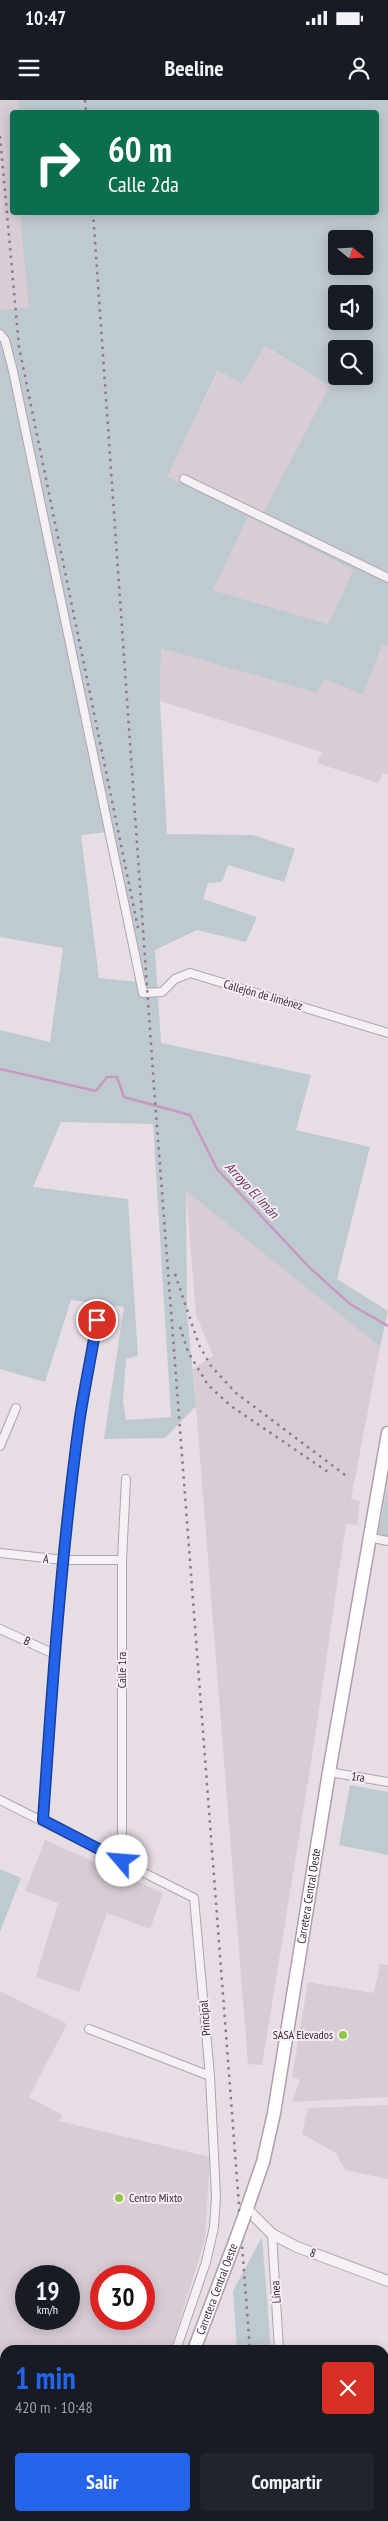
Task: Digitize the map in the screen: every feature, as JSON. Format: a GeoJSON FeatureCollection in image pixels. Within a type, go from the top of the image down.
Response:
{"type":"FeatureCollection","features":[{"type":"Feature","properties":{"kind":"main road","name":"Carretera Central Oeste"},"geometry":{"type":"LineString","coordinates":[[196,2345],[246,2212],[263,2162],[273,2119],[368,1537],[388,1432]]}},
{"type":"Feature","properties":{"kind":"street","name":"Callejón de Jiménez"},"geometry":{"type":"LineString","coordinates":[[0,334],[5,340],[14,371],[143,993],[162,992],[175,979],[190,973],[388,1033]]}},
{"type":"Feature","properties":{"kind":"street"},"geometry":{"type":"LineString","coordinates":[[184,479],[388,578]]}},
{"type":"Feature","properties":{"kind":"street"},"geometry":{"type":"LineString","coordinates":[[43,1820],[54,1654],[64,1560],[80,1423],[97,1320]]}},
{"type":"Feature","properties":{"kind":"street"},"geometry":{"type":"LineString","coordinates":[[0,1446],[16,1408]]}},
{"type":"Feature","properties":{"kind":"street","name":"Calle 1ra"},"geometry":{"type":"LineString","coordinates":[[122,1861],[122,1560],[126,1479]]}},
{"type":"Feature","properties":{"kind":"street"},"geometry":{"type":"LineString","coordinates":[[368,1537],[388,1541]]}},
{"type":"Feature","properties":{"kind":"street","name":"A"},"geometry":{"type":"LineString","coordinates":[[0,1552],[64,1560],[122,1560]]}},
{"type":"Feature","properties":{"kind":"street","name":"B"},"geometry":{"type":"LineString","coordinates":[[0,1629],[54,1654]]}},
{"type":"Feature","properties":{"kind":"street","name":"1ra"},"geometry":{"type":"LineString","coordinates":[[329,1772],[388,1782]]}},
{"type":"Feature","properties":{"kind":"street","name":"Principal"},"geometry":{"type":"LineString","coordinates":[[0,1800],[43,1820],[194,1898],[210,2076],[216,2196],[214,2227],[206,2262],[178,2345]]}},
{"type":"Feature","properties":{"kind":"street"},"geometry":{"type":"LineString","coordinates":[[89,2029],[210,2076]]}},
{"type":"Feature","properties":{"kind":"street","name":"8"},"geometry":{"type":"LineString","coordinates":[[246,2212],[272,2234],[297,2247],[388,2281]]}},
{"type":"Feature","properties":{"kind":"street","name":"Línea"},"geometry":{"type":"LineString","coordinates":[[272,2234],[279,2345]]}},
{"type":"Feature","properties":{"kind":"shaded area"},"geometry":{"type":"Polygon","coordinates":[[[0,100],[18,100],[19,110],[10,110],[10,215],[30,215],[20,218],[30,307],[0,310],[0,100]]]}},
{"type":"Feature","properties":{"kind":"shaded area"},"geometry":{"type":"Polygon","coordinates":[[[18,100],[388,100],[388,646],[382,645],[363,695],[325,679],[317,693],[161,648],[160,701],[167,834],[253,835],[295,849],[284,882],[228,865],[222,882],[208,883],[203,899],[257,917],[246,942],[197,930],[155,950],[161,1043],[311,1075],[296,1130],[370,1147],[337,1279],[388,1311],[380,1347],[186,1191],[187,1312],[196,1406],[165,1438],[104,1439],[124,1307],[71,1300],[45,1382],[0,1369],[0,1030],[50,1042],[63,948],[0,937],[0,310],[29,307],[20,217],[30,215],[379,215],[379,110],[19,110],[18,100]],[[265,346],[242,384],[218,370],[167,477],[262,516],[329,386],[265,346]],[[248,517],[213,590],[328,624],[353,570],[248,517]],[[108,832],[81,835],[99,978],[139,982],[108,832]],[[61,1122],[33,1187],[128,1199],[138,1356],[126,1359],[123,1401],[126,1420],[171,1417],[153,1124],[61,1122]]]}},
{"type":"Feature","properties":{"kind":"shaded area"},"geometry":{"type":"Polygon","coordinates":[[[264,346],[329,386],[262,516],[166,477],[219,370],[264,346]]]}},
{"type":"Feature","properties":{"kind":"shaded area"},"geometry":{"type":"Polygon","coordinates":[[[248,517],[353,570],[328,624],[213,590],[248,517]]]}},
{"type":"Feature","properties":{"kind":"shaded area"},"geometry":{"type":"Polygon","coordinates":[[[382,644],[388,646],[388,774],[383,773],[378,783],[317,763],[322,752],[160,701],[161,647],[317,693],[325,679],[363,695],[382,644]]]}},
{"type":"Feature","properties":{"kind":"shaded area"},"geometry":{"type":"Polygon","coordinates":[[[186,1191],[380,1347],[351,1499],[360,1501],[357,1525],[346,1524],[312,1757],[262,2065],[248,2064],[193,1369],[213,1356],[196,1315],[186,1191]]]}},
{"type":"Feature","properties":{"kind":"shaded area"},"geometry":{"type":"Polygon","coordinates":[[[388,1482],[388,1543],[377,1541],[388,1482]]]}},
{"type":"Feature","properties":{"kind":"shaded area"},"geometry":{"type":"Polygon","coordinates":[[[350,1785],[388,1792],[388,1855],[339,1845],[350,1785]]]}},
{"type":"Feature","properties":{"kind":"shaded area"},"geometry":{"type":"Polygon","coordinates":[[[45,1840],[163,1893],[150,1929],[107,1913],[79,1992],[36,1977],[58,1903],[25,1891],[45,1840]]]}},
{"type":"Feature","properties":{"kind":"shaded area"},"geometry":{"type":"Polygon","coordinates":[[[0,1869],[21,1878],[0,1932],[0,1869]]]}},
{"type":"Feature","properties":{"kind":"shaded area","name":"SASA Elevados"},"geometry":{"type":"Polygon","coordinates":[[[380,1964],[388,1965],[388,2097],[292,2102],[300,2080],[292,2077],[308,1982],[374,1993],[380,1964]]]}},
{"type":"Feature","properties":{"kind":"shaded area","name":"Centro Mixto"},"geometry":{"type":"Polygon","coordinates":[[[0,1991],[67,2024],[29,2097],[62,2115],[59,2121],[210,2157],[205,2239],[173,2345],[0,2345],[0,1991]]]}},
{"type":"Feature","properties":{"kind":"shaded area"},"geometry":{"type":"Polygon","coordinates":[[[388,2105],[388,2179],[345,2170],[336,2153],[302,2134],[308,2108],[388,2105]]]}},
{"type":"Feature","properties":{"kind":"shaded area"},"geometry":{"type":"Polygon","coordinates":[[[262,2237],[271,2345],[237,2345],[233,2291],[262,2237]]]}},
{"type":"Feature","properties":{"kind":"waterway","name":"Arroyo El Imán"},"geometry":{"type":"LineString","coordinates":[[0,1069],[96,1091],[107,1077],[117,1077],[124,1097],[190,1115],[217,1169],[309,1267],[350,1304],[388,1326]]}},
{"type":"Feature","properties":{"kind":"railway"},"geometry":{"type":"LineString","coordinates":[[85,100],[86,110]]}},
{"type":"Feature","properties":{"kind":"railway"},"geometry":{"type":"LineString","coordinates":[[0,136],[19,347],[138,928]]}},
{"type":"Feature","properties":{"kind":"railway"},"geometry":{"type":"LineString","coordinates":[[93,215],[154,1087],[250,2345]]}},
{"type":"Feature","properties":{"kind":"railway"},"geometry":{"type":"LineString","coordinates":[[175,1274],[199,1345],[211,1366],[236,1393],[345,1475]]}},
{"type":"Feature","properties":{"kind":"railway"},"geometry":{"type":"LineString","coordinates":[[180,1327],[188,1352],[208,1385],[231,1406],[331,1474]]}},
{"type":"Feature","properties":{"kind":"place","name":"SASA Elevados"},"geometry":{"type":"Point","coordinates":[343,2035]}},
{"type":"Feature","properties":{"kind":"place","name":"Centro Mixto"},"geometry":{"type":"Point","coordinates":[119,2198]}},
{"type":"Feature","properties":{"kind":"route"},"geometry":{"type":"LineString","coordinates":[[97,1320],[80,1423],[54,1654],[43,1820],[122,1861]]}}]}
